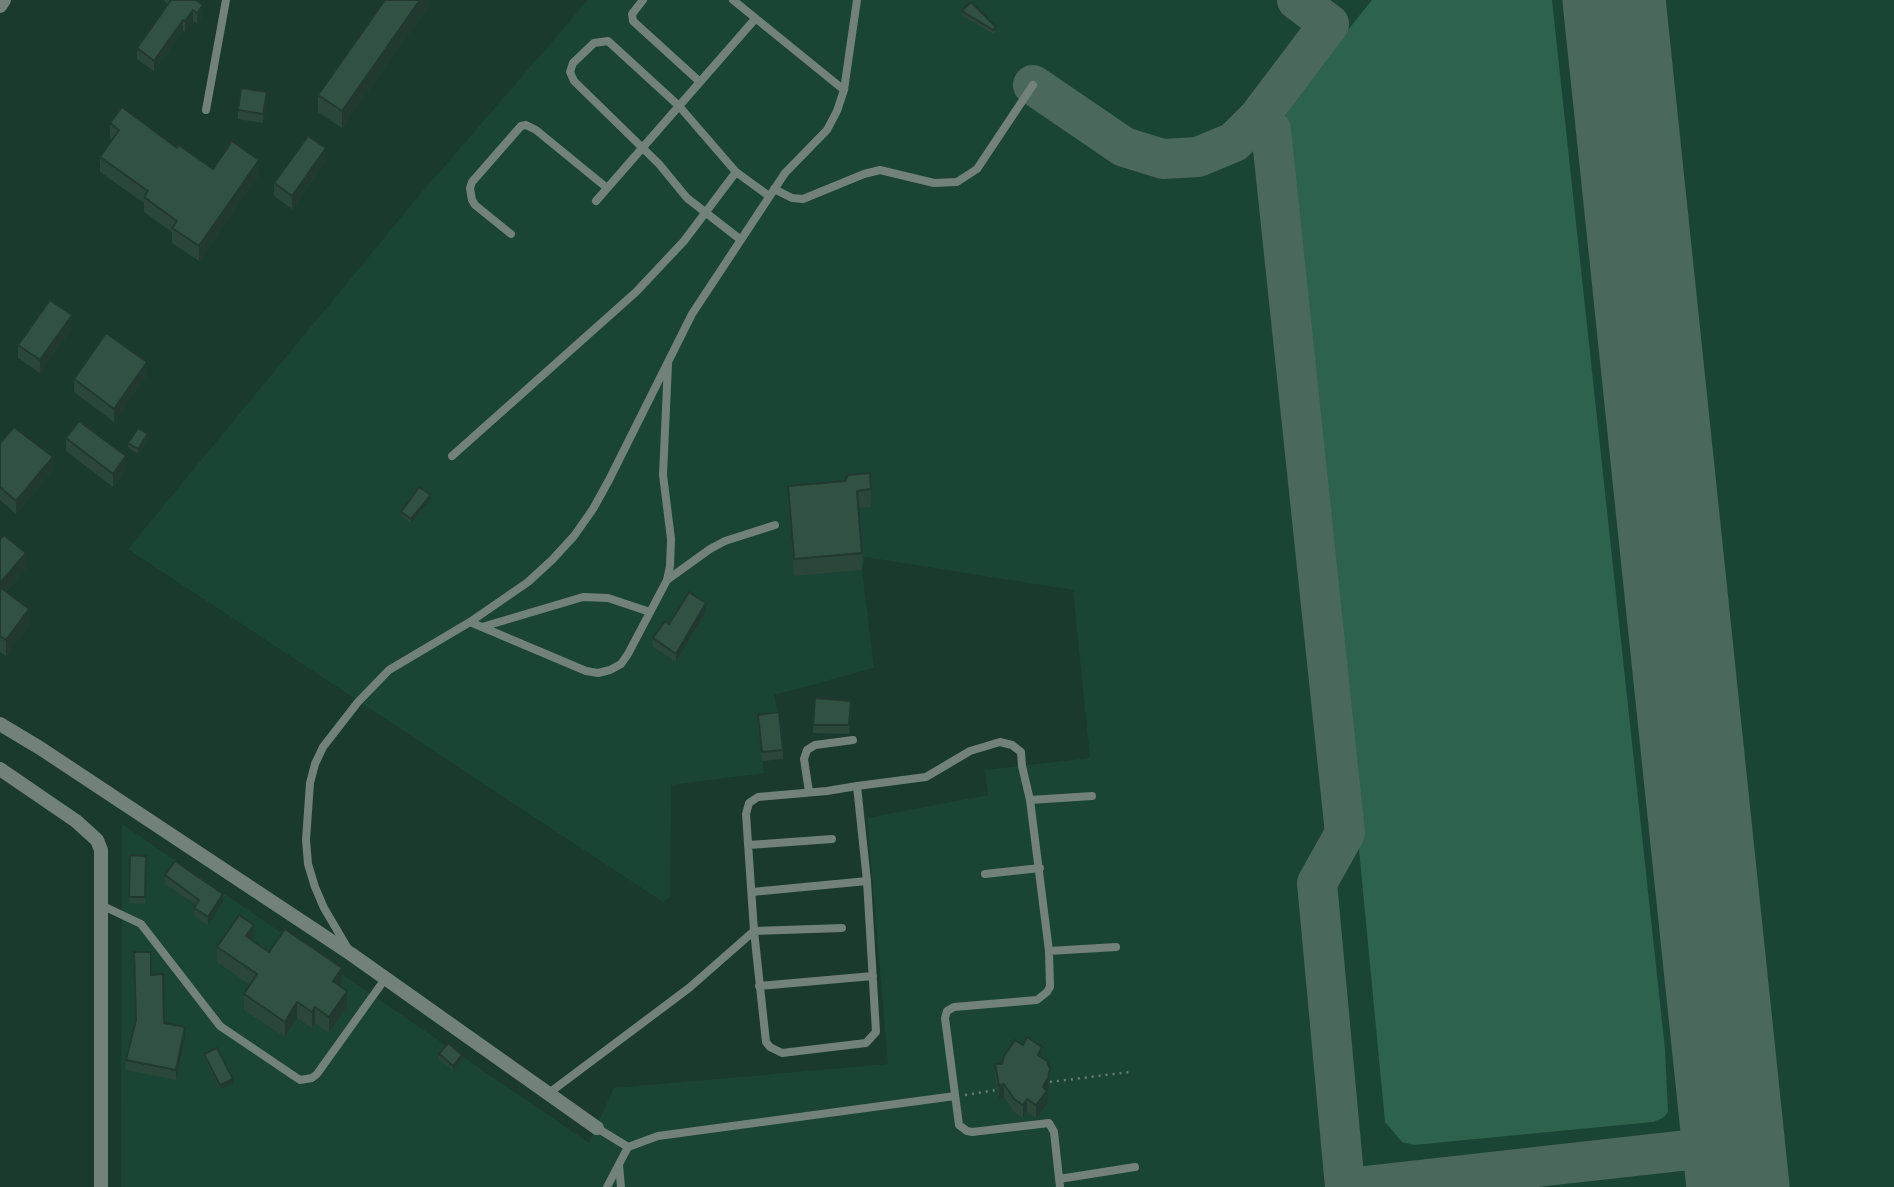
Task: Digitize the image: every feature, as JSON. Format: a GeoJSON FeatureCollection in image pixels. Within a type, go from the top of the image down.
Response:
{"type":"FeatureCollection","features":[{"type":"Feature","properties":{"kind":"street"},"geometry":{"type":"LineString","coordinates":[[0,6],[4,0]]}},
{"type":"Feature","properties":{"kind":"street"},"geometry":{"type":"LineString","coordinates":[[1,726],[351,954],[597,1128]]}},
{"type":"Feature","properties":{"kind":"street"},"geometry":{"type":"LineString","coordinates":[[0,769],[76,821],[97,840],[101,850],[101,1187]]}},
{"type":"Feature","properties":{"kind":"lane"},"geometry":{"type":"LineString","coordinates":[[206,110],[226,0]]}},
{"type":"Feature","properties":{"kind":"lane"},"geometry":{"type":"LineString","coordinates":[[643,0],[632,14],[633,21],[700,82]]}},
{"type":"Feature","properties":{"kind":"lane"},"geometry":{"type":"LineString","coordinates":[[733,0],[844,90]]}},
{"type":"Feature","properties":{"kind":"lane"},"geometry":{"type":"LineString","coordinates":[[351,954],[324,908],[308,864],[306,840],[310,783],[323,747],[389,670],[470,622],[528,582],[574,536],[609,480],[692,314],[791,166],[827,130],[838,111],[844,90],[858,0]]}},
{"type":"Feature","properties":{"kind":"lane"},"geometry":{"type":"LineString","coordinates":[[596,201],[755,19]]}},
{"type":"Feature","properties":{"kind":"lane"},"geometry":{"type":"LineString","coordinates":[[741,240],[679,190],[659,164],[575,81],[570,72],[573,63],[594,43],[608,41],[679,106],[736,172],[772,193],[792,198],[803,199],[880,170],[934,183],[957,182],[977,169],[1034,85]]}},
{"type":"Feature","properties":{"kind":"lane"},"geometry":{"type":"LineString","coordinates":[[511,234],[475,205],[470,188],[472,182],[521,126],[526,125],[536,130],[607,188]]}},
{"type":"Feature","properties":{"kind":"lane"},"geometry":{"type":"LineString","coordinates":[[452,456],[635,292],[684,241],[736,172]]}},
{"type":"Feature","properties":{"kind":"lane"},"geometry":{"type":"LineString","coordinates":[[470,622],[586,671],[598,673],[621,664],[667,580],[672,553],[663,475],[669,358]]}},
{"type":"Feature","properties":{"kind":"lane"},"geometry":{"type":"LineString","coordinates":[[667,580],[725,541],[775,525]]}},
{"type":"Feature","properties":{"kind":"lane"},"geometry":{"type":"LineString","coordinates":[[482,627],[583,597],[608,598],[649,612]]}},
{"type":"Feature","properties":{"kind":"lane"},"geometry":{"type":"LineString","coordinates":[[809,792],[804,759],[807,750],[815,745],[853,740]]}},
{"type":"Feature","properties":{"kind":"lane"},"geometry":{"type":"LineString","coordinates":[[857,786],[867,881],[877,1027],[866,1043],[782,1053],[770,1047],[764,1036],[754,931],[746,814],[749,803],[753,799],[926,777],[970,751],[1006,742],[1021,752],[1030,800],[1049,951],[1050,987],[1043,997],[1037,1000],[954,1007],[947,1011],[945,1018],[959,1125],[967,1131],[1049,1124],[1054,1132],[1060,1183],[1135,1167]]}},
{"type":"Feature","properties":{"kind":"lane"},"geometry":{"type":"LineString","coordinates":[[1030,800],[1092,796]]}},
{"type":"Feature","properties":{"kind":"lane"},"geometry":{"type":"LineString","coordinates":[[749,845],[832,839]]}},
{"type":"Feature","properties":{"kind":"lane"},"geometry":{"type":"LineString","coordinates":[[985,874],[1040,868]]}},
{"type":"Feature","properties":{"kind":"lane"},"geometry":{"type":"LineString","coordinates":[[752,892],[867,881]]}},
{"type":"Feature","properties":{"kind":"lane"},"geometry":{"type":"LineString","coordinates":[[101,905],[141,924],[220,1026],[300,1080],[312,1078],[317,1074],[385,979]]}},
{"type":"Feature","properties":{"kind":"lane"},"geometry":{"type":"LineString","coordinates":[[549,1093],[689,988],[754,931],[842,928]]}},
{"type":"Feature","properties":{"kind":"lane"},"geometry":{"type":"LineString","coordinates":[[1049,951],[1116,947]]}},
{"type":"Feature","properties":{"kind":"lane"},"geometry":{"type":"LineString","coordinates":[[760,986],[873,976]]}},
{"type":"Feature","properties":{"kind":"lane"},"geometry":{"type":"LineString","coordinates":[[607,1187],[628,1147],[658,1136],[955,1096]]}},
{"type":"Feature","properties":{"kind":"lane"},"geometry":{"type":"LineString","coordinates":[[597,1128],[628,1147]]}},
{"type":"Feature","properties":{"kind":"lane"},"geometry":{"type":"LineString","coordinates":[[619,1165],[621,1187]]}},
{"type":"Feature","properties":{"kind":"path"},"geometry":{"type":"LineString","coordinates":[[1049,1082],[1130,1072]]}},
{"type":"Feature","properties":{"kind":"path"},"geometry":{"type":"LineString","coordinates":[[955,1096],[996,1090]]}},
{"type":"Feature","properties":{"kind":"shaded area"},"geometry":{"type":"Polygon","coordinates":[[[588,0],[1894,0],[1894,1187],[121,1187],[122,824],[589,1143],[614,1088],[888,1064],[867,818],[988,795],[985,770],[1090,758],[1073,590],[865,557],[862,570],[874,668],[774,695],[779,720],[758,724],[764,773],[671,785],[670,897],[663,902],[128,549],[417,198],[588,0]]]}},
{"type":"Feature","properties":{"kind":"shaded area"},"geometry":{"type":"Polygon","coordinates":[[[1372,0],[1552,0],[1665,1049],[1668,1112],[1663,1118],[1653,1122],[1414,1145],[1402,1142],[1385,1122],[1358,839],[1354,837],[1333,651],[1304,341],[1288,207],[1285,112],[1287,106],[1372,0]]]}},
{"type":"Feature","properties":{"kind":"building"},"geometry":{"type":"Polygon","coordinates":[[[171,0],[196,0],[203,5],[197,13],[193,10],[185,21],[183,20],[154,61],[137,48],[171,0]]]}},
{"type":"Feature","properties":{"kind":"building"},"geometry":{"type":"Polygon","coordinates":[[[385,0],[420,0],[342,111],[318,95],[385,0]]]}},
{"type":"Feature","properties":{"kind":"building"},"geometry":{"type":"Polygon","coordinates":[[[971,2],[996,27],[993,30],[962,11],[971,2]]]}},
{"type":"Feature","properties":{"kind":"building"},"geometry":{"type":"Polygon","coordinates":[[[241,88],[267,92],[263,114],[238,110],[241,88]]]}},
{"type":"Feature","properties":{"kind":"building"},"geometry":{"type":"Polygon","coordinates":[[[122,107],[177,148],[179,145],[213,169],[232,141],[259,160],[199,246],[172,228],[177,221],[144,197],[148,191],[100,157],[119,130],[110,123],[122,107]]]}},
{"type":"Feature","properties":{"kind":"building"},"geometry":{"type":"Polygon","coordinates":[[[308,136],[326,148],[292,196],[274,183],[308,136]]]}},
{"type":"Feature","properties":{"kind":"building"},"geometry":{"type":"Polygon","coordinates":[[[50,300],[72,315],[40,360],[18,345],[50,300]]]}},
{"type":"Feature","properties":{"kind":"building"},"geometry":{"type":"Polygon","coordinates":[[[106,333],[147,362],[114,409],[74,379],[106,333]]]}},
{"type":"Feature","properties":{"kind":"building"},"geometry":{"type":"Polygon","coordinates":[[[79,421],[126,456],[113,474],[66,438],[79,421]]]}},
{"type":"Feature","properties":{"kind":"building"},"geometry":{"type":"Polygon","coordinates":[[[14,427],[53,457],[16,501],[0,487],[0,443],[14,427]]]}},
{"type":"Feature","properties":{"kind":"building"},"geometry":{"type":"Polygon","coordinates":[[[138,428],[148,434],[138,449],[128,443],[138,428]]]}},
{"type":"Feature","properties":{"kind":"building"},"geometry":{"type":"Polygon","coordinates":[[[870,473],[871,489],[857,491],[862,553],[794,559],[788,486],[845,481],[848,475],[870,473]]]}},
{"type":"Feature","properties":{"kind":"building"},"geometry":{"type":"Polygon","coordinates":[[[419,487],[431,495],[411,519],[401,512],[419,487]]]}},
{"type":"Feature","properties":{"kind":"building"},"geometry":{"type":"Polygon","coordinates":[[[4,535],[26,553],[0,583],[0,539],[4,535]]]}},
{"type":"Feature","properties":{"kind":"building"},"geometry":{"type":"Polygon","coordinates":[[[0,587],[29,609],[6,640],[0,636],[0,587]]]}},
{"type":"Feature","properties":{"kind":"building"},"geometry":{"type":"Polygon","coordinates":[[[689,592],[706,603],[676,654],[653,638],[665,621],[669,624],[689,592]]]}},
{"type":"Feature","properties":{"kind":"building"},"geometry":{"type":"Polygon","coordinates":[[[815,698],[851,701],[849,725],[813,725],[815,698]]]}},
{"type":"Feature","properties":{"kind":"building"},"geometry":{"type":"Polygon","coordinates":[[[779,712],[783,750],[762,752],[758,715],[779,712]]]}},
{"type":"Feature","properties":{"kind":"building"},"geometry":{"type":"Polygon","coordinates":[[[130,855],[146,856],[145,897],[129,897],[130,855]]]}},
{"type":"Feature","properties":{"kind":"building"},"geometry":{"type":"Polygon","coordinates":[[[175,861],[223,894],[208,917],[194,908],[199,900],[165,875],[175,861]]]}},
{"type":"Feature","properties":{"kind":"building"},"geometry":{"type":"Polygon","coordinates":[[[239,915],[254,925],[246,936],[269,952],[285,929],[342,968],[333,981],[347,991],[329,1017],[315,1007],[312,1012],[297,1002],[285,1022],[244,994],[257,974],[217,947],[239,915]]]}},
{"type":"Feature","properties":{"kind":"building"},"geometry":{"type":"Polygon","coordinates":[[[134,952],[151,952],[151,975],[163,974],[164,1023],[185,1027],[176,1070],[126,1060],[136,1020],[134,952]]]}},
{"type":"Feature","properties":{"kind":"building"},"geometry":{"type":"Polygon","coordinates":[[[1027,1037],[1042,1047],[1038,1055],[1047,1061],[1050,1069],[1043,1087],[1047,1091],[1036,1105],[1027,1099],[1023,1105],[1014,1099],[1004,1084],[999,1086],[995,1064],[1002,1064],[1015,1040],[1023,1045],[1027,1037]]]}},
{"type":"Feature","properties":{"kind":"building"},"geometry":{"type":"Polygon","coordinates":[[[448,1043],[462,1055],[453,1066],[439,1054],[448,1043]]]}},
{"type":"Feature","properties":{"kind":"building"},"geometry":{"type":"Polygon","coordinates":[[[217,1048],[233,1079],[220,1085],[204,1054],[217,1048]]]}},
{"type":"Feature","properties":{"kind":"taxiway"},"geometry":{"type":"LineString","coordinates":[[1258,118],[1329,24],[1297,0]]}},
{"type":"Feature","properties":{"kind":"taxiway"},"geometry":{"type":"LineString","coordinates":[[1033,85],[1124,147],[1163,159],[1198,157],[1234,142],[1258,118],[1271,130],[1345,833],[1317,883],[1345,1187]]}},
{"type":"Feature","properties":{"kind":"taxiway"},"geometry":{"type":"LineString","coordinates":[[1358,1187],[1733,1145]]}},
{"type":"Feature","properties":{"kind":"runway"},"geometry":{"type":"LineString","coordinates":[[1614,0],[1738,1187]]}}]}
